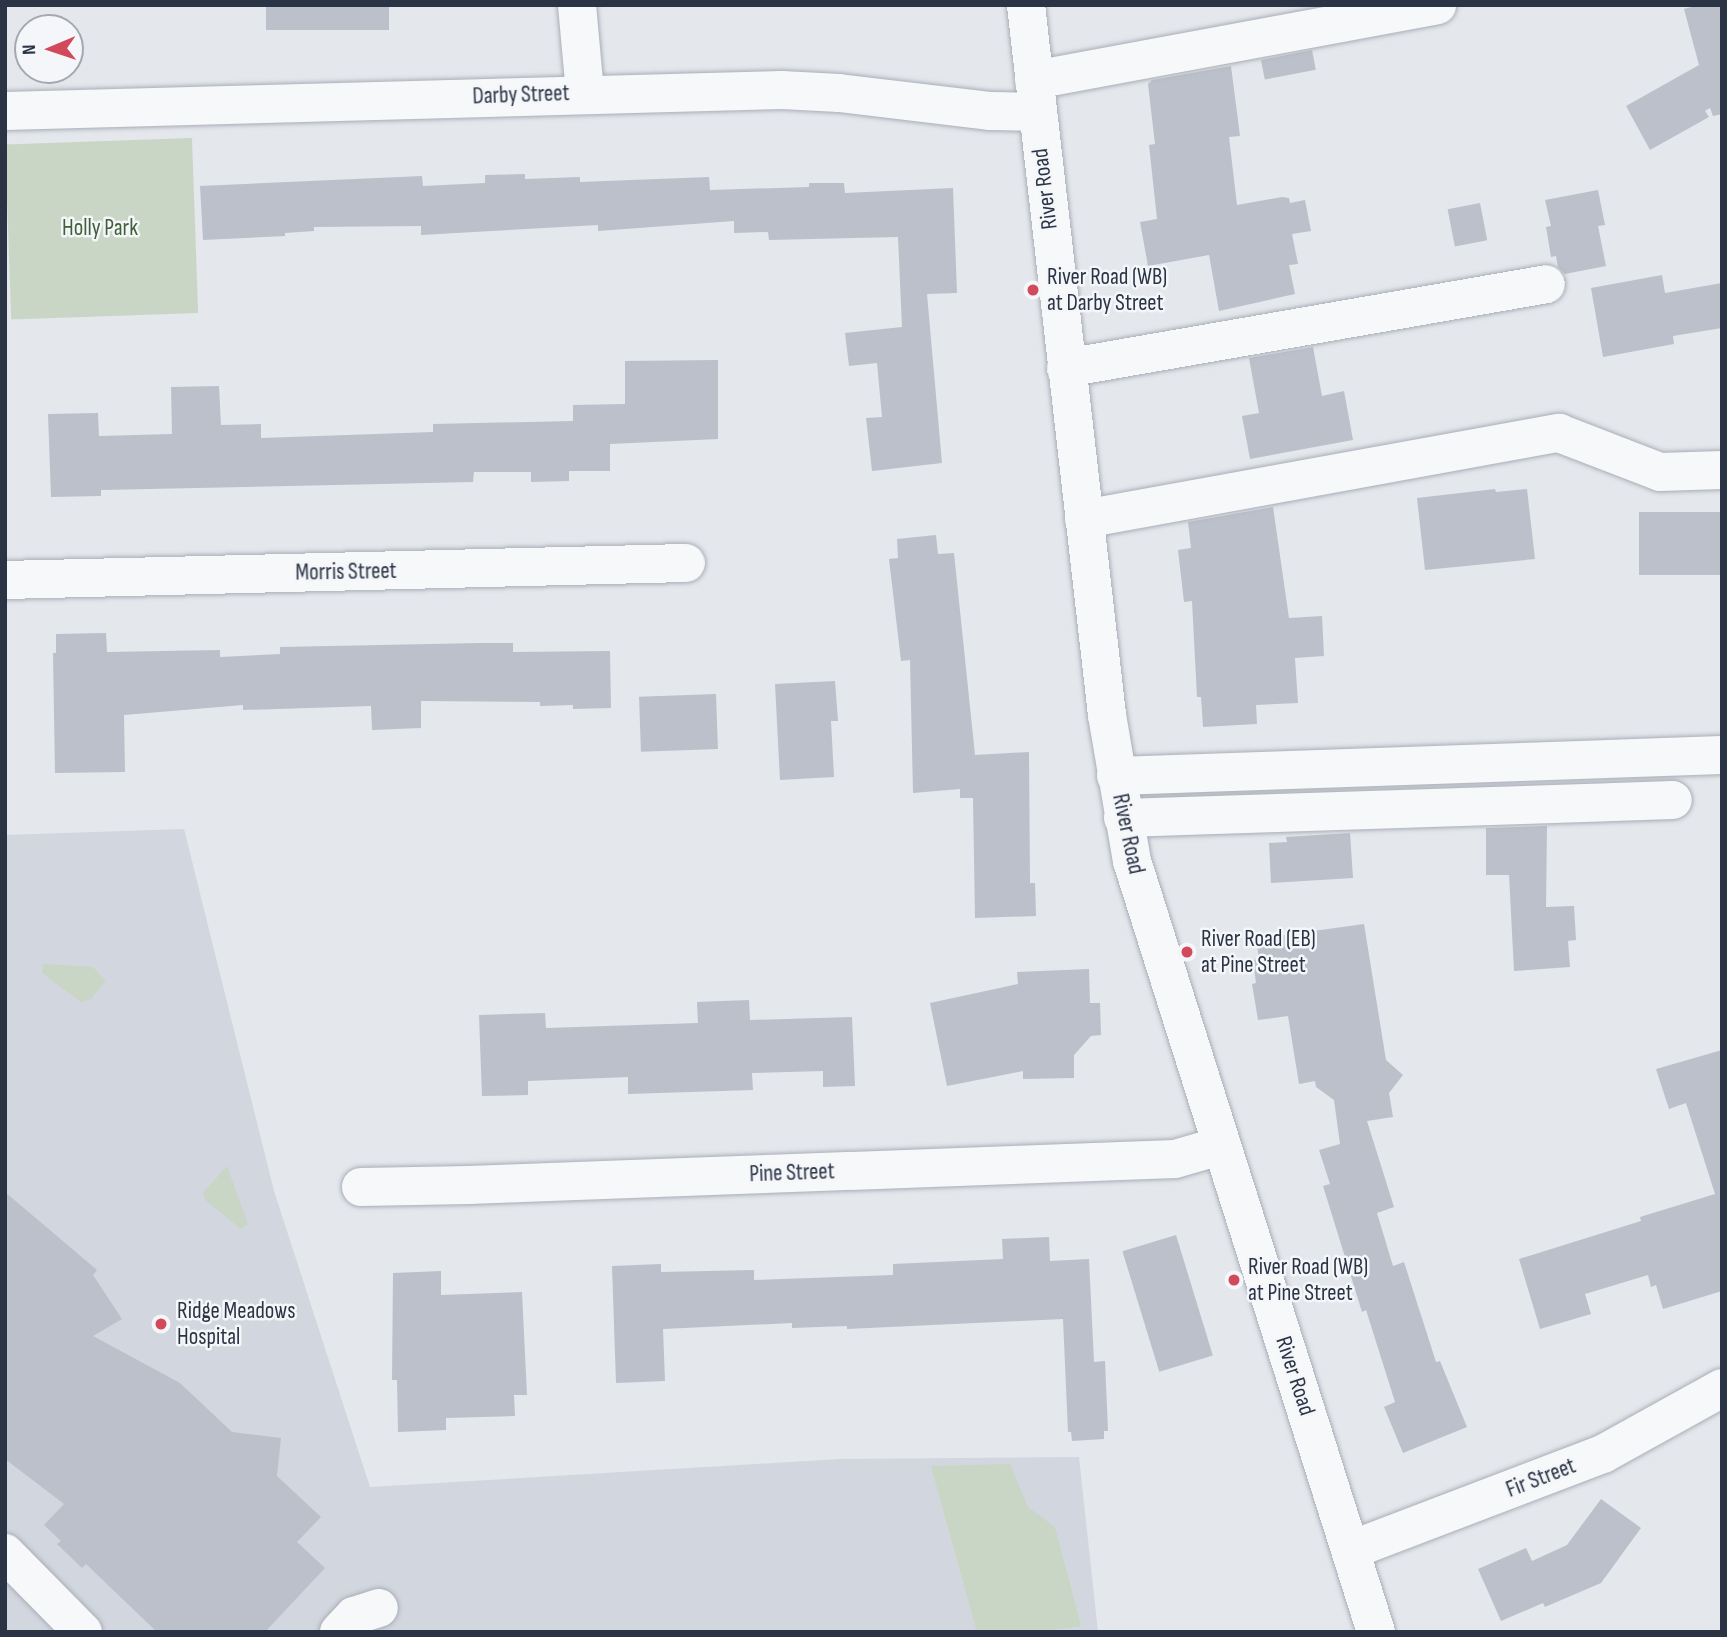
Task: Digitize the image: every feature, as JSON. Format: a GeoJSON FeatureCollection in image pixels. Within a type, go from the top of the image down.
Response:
{"type":"FeatureCollection","features":[{"type":"Feature","properties":{"kind":"street"},"geometry":{"type":"LineString","coordinates":[[577,5],[585,93]]}},
{"type":"Feature","properties":{"kind":"street","name":"River Road"},"geometry":{"type":"LineString","coordinates":[[1026,5],[1084,519],[1116,776],[1132,861],[1376,1632]]}},
{"type":"Feature","properties":{"kind":"street","name":"Darby Street"},"geometry":{"type":"LineString","coordinates":[[5,111],[585,93],[782,90],[839,93],[991,111],[1035,96],[1437,5]]}},
{"type":"Feature","properties":{"kind":"street"},"geometry":{"type":"LineString","coordinates":[[1066,368],[1546,284]]}},
{"type":"Feature","properties":{"kind":"street"},"geometry":{"type":"LineString","coordinates":[[1084,519],[1559,433],[1660,472],[1722,470]]}},
{"type":"Feature","properties":{"kind":"street","name":"Morris Street"},"geometry":{"type":"LineString","coordinates":[[5,580],[686,563]]}},
{"type":"Feature","properties":{"kind":"street"},"geometry":{"type":"LineString","coordinates":[[1116,776],[1722,755]]}},
{"type":"Feature","properties":{"kind":"street"},"geometry":{"type":"LineString","coordinates":[[1123,818],[1673,800]]}},
{"type":"Feature","properties":{"kind":"street","name":"Pine Street"},"geometry":{"type":"LineString","coordinates":[[361,1186],[469,1185],[1175,1158],[1220,1146]]}},
{"type":"Feature","properties":{"kind":"street","name":"Fir Street"},"geometry":{"type":"LineString","coordinates":[[1352,1550],[1603,1454],[1722,1388]]}},
{"type":"Feature","properties":{"kind":"street"},"geometry":{"type":"LineString","coordinates":[[5,1553],[83,1632]]}},
{"type":"Feature","properties":{"kind":"street"},"geometry":{"type":"LineString","coordinates":[[339,1632],[354,1616],[379,1608]]}},
{"type":"Feature","properties":{"kind":"shaded area","name":"Ridge Meadows Hospital"},"geometry":{"type":"Polygon","coordinates":[[[184,829],[274,1191],[370,1487],[840,1459],[1079,1457],[1098,1632],[5,1632],[5,835],[184,829]]]}},
{"type":"Feature","properties":{"kind":"green space","name":"Holly Park"},"geometry":{"type":"Polygon","coordinates":[[[192,138],[198,313],[11,319],[5,145],[192,138]]]}},
{"type":"Feature","properties":{"kind":"green space"},"geometry":{"type":"Polygon","coordinates":[[[44,964],[93,967],[106,981],[91,999],[81,1002],[42,973],[44,964]]]}},
{"type":"Feature","properties":{"kind":"green space"},"geometry":{"type":"Polygon","coordinates":[[[227,1166],[248,1224],[241,1229],[205,1200],[203,1193],[227,1166]]]}},
{"type":"Feature","properties":{"kind":"green space"},"geometry":{"type":"Polygon","coordinates":[[[1010,1464],[1028,1507],[1055,1527],[1081,1626],[1036,1632],[977,1632],[931,1466],[1010,1464]]]}},
{"type":"Feature","properties":{"kind":"building"},"geometry":{"type":"Polygon","coordinates":[[[266,5],[389,5],[389,30],[266,30],[266,5]]]}},
{"type":"Feature","properties":{"kind":"building"},"geometry":{"type":"Polygon","coordinates":[[[1699,5],[1722,5],[1722,114],[1713,116],[1710,108],[1705,111],[1709,117],[1650,150],[1626,106],[1699,65],[1684,9],[1699,5]]]}},
{"type":"Feature","properties":{"kind":"building"},"geometry":{"type":"Polygon","coordinates":[[[1312,50],[1316,70],[1265,80],[1261,60],[1312,50]]]}},
{"type":"Feature","properties":{"kind":"building"},"geometry":{"type":"Polygon","coordinates":[[[1231,66],[1240,136],[1229,137],[1237,205],[1282,197],[1289,198],[1290,203],[1305,200],[1311,231],[1292,234],[1298,264],[1289,265],[1295,294],[1219,311],[1209,255],[1148,266],[1140,222],[1157,219],[1149,145],[1155,144],[1148,84],[1152,80],[1231,66]]]}},
{"type":"Feature","properties":{"kind":"building"},"geometry":{"type":"Polygon","coordinates":[[[525,174],[525,179],[580,177],[580,182],[709,177],[710,190],[809,187],[809,183],[844,183],[845,193],[953,188],[957,293],[927,294],[942,463],[872,471],[866,418],[882,417],[877,363],[849,366],[845,333],[902,327],[898,237],[769,240],[768,232],[734,233],[734,221],[598,231],[598,225],[421,235],[421,226],[314,227],[314,231],[285,233],[285,236],[203,240],[200,186],[422,176],[423,186],[485,183],[485,175],[525,174]]]}},
{"type":"Feature","properties":{"kind":"building"},"geometry":{"type":"Polygon","coordinates":[[[1598,190],[1605,225],[1598,226],[1606,266],[1565,274],[1558,267],[1556,256],[1551,257],[1546,227],[1551,226],[1545,200],[1598,190]]]}},
{"type":"Feature","properties":{"kind":"building"},"geometry":{"type":"Polygon","coordinates":[[[1480,203],[1487,240],[1455,247],[1448,209],[1480,203]]]}},
{"type":"Feature","properties":{"kind":"building"},"geometry":{"type":"Polygon","coordinates":[[[1662,275],[1665,293],[1722,283],[1722,328],[1673,336],[1674,344],[1603,357],[1591,288],[1662,275]]]}},
{"type":"Feature","properties":{"kind":"building"},"geometry":{"type":"Polygon","coordinates":[[[1313,347],[1322,396],[1344,391],[1353,440],[1250,459],[1242,416],[1259,413],[1249,358],[1313,347]]]}},
{"type":"Feature","properties":{"kind":"building"},"geometry":{"type":"Polygon","coordinates":[[[718,360],[718,439],[610,444],[610,471],[569,471],[569,481],[531,482],[531,472],[474,472],[473,482],[101,490],[101,496],[51,497],[48,414],[98,413],[99,436],[172,434],[171,387],[219,386],[221,425],[261,424],[261,438],[433,432],[433,424],[573,421],[573,405],[625,404],[625,361],[718,360]]]}},
{"type":"Feature","properties":{"kind":"building"},"geometry":{"type":"Polygon","coordinates":[[[1495,489],[1496,492],[1527,489],[1535,559],[1425,570],[1417,498],[1495,489]]]}},
{"type":"Feature","properties":{"kind":"building"},"geometry":{"type":"Polygon","coordinates":[[[1273,507],[1289,618],[1322,616],[1324,656],[1295,658],[1298,703],[1256,705],[1257,724],[1203,727],[1201,697],[1197,697],[1192,601],[1184,602],[1178,550],[1191,548],[1188,522],[1273,507]]]}},
{"type":"Feature","properties":{"kind":"building"},"geometry":{"type":"Polygon","coordinates":[[[1639,512],[1722,512],[1722,575],[1639,575],[1639,512]]]}},
{"type":"Feature","properties":{"kind":"building"},"geometry":{"type":"Polygon","coordinates":[[[936,535],[938,554],[954,553],[975,755],[1029,752],[1030,883],[1035,883],[1036,916],[975,918],[973,798],[960,798],[960,789],[913,793],[910,660],[901,661],[889,559],[898,558],[897,539],[936,535]]]}},
{"type":"Feature","properties":{"kind":"building"},"geometry":{"type":"Polygon","coordinates":[[[106,633],[107,652],[220,650],[220,657],[280,654],[280,647],[480,643],[513,643],[513,652],[610,651],[611,708],[573,709],[573,705],[540,706],[540,702],[421,701],[421,728],[372,730],[371,706],[243,710],[243,705],[124,715],[125,772],[55,773],[53,653],[56,653],[56,634],[106,633]]]}},
{"type":"Feature","properties":{"kind":"building"},"geometry":{"type":"Polygon","coordinates":[[[835,681],[838,721],[831,721],[834,777],[780,780],[775,684],[835,681]]]}},
{"type":"Feature","properties":{"kind":"building"},"geometry":{"type":"Polygon","coordinates":[[[716,694],[718,749],[641,752],[639,697],[716,694]]]}},
{"type":"Feature","properties":{"kind":"building"},"geometry":{"type":"Polygon","coordinates":[[[1547,826],[1546,907],[1574,906],[1576,940],[1568,941],[1570,967],[1514,971],[1509,875],[1486,875],[1486,828],[1547,826]]]}},
{"type":"Feature","properties":{"kind":"building"},"geometry":{"type":"Polygon","coordinates":[[[1350,833],[1353,878],[1271,883],[1269,843],[1287,842],[1286,837],[1350,833]]]}},
{"type":"Feature","properties":{"kind":"building"},"geometry":{"type":"Polygon","coordinates":[[[1364,924],[1386,1060],[1403,1075],[1389,1093],[1393,1117],[1367,1121],[1394,1207],[1377,1213],[1393,1266],[1404,1262],[1436,1362],[1440,1361],[1467,1427],[1403,1453],[1384,1407],[1395,1402],[1366,1310],[1362,1312],[1323,1186],[1330,1184],[1319,1150],[1340,1144],[1334,1100],[1316,1087],[1315,1081],[1299,1084],[1288,1016],[1258,1020],[1252,984],[1256,983],[1253,960],[1259,959],[1256,939],[1364,924]]]}},
{"type":"Feature","properties":{"kind":"building"},"geometry":{"type":"Polygon","coordinates":[[[1089,969],[1090,1003],[1100,1003],[1101,1035],[1091,1036],[1074,1055],[1074,1078],[1023,1079],[1023,1071],[947,1086],[930,1003],[1018,984],[1017,972],[1089,969]]]}},
{"type":"Feature","properties":{"kind":"building"},"geometry":{"type":"Polygon","coordinates":[[[749,1000],[750,1020],[852,1017],[855,1086],[823,1087],[823,1071],[752,1073],[753,1090],[628,1094],[628,1077],[528,1081],[528,1095],[482,1096],[479,1015],[545,1013],[546,1028],[698,1023],[697,1002],[749,1000]]]}},
{"type":"Feature","properties":{"kind":"building"},"geometry":{"type":"Polygon","coordinates":[[[1722,1050],[1722,1291],[1663,1309],[1656,1285],[1651,1287],[1648,1275],[1585,1294],[1591,1314],[1540,1329],[1519,1259],[1641,1221],[1640,1217],[1715,1194],[1686,1103],[1669,1109],[1656,1069],[1722,1050]]]}},
{"type":"Feature","properties":{"kind":"building"},"geometry":{"type":"Polygon","coordinates":[[[5,1192],[97,1270],[93,1275],[122,1319],[93,1336],[180,1383],[232,1432],[281,1438],[277,1476],[321,1517],[297,1542],[325,1568],[265,1632],[157,1632],[86,1564],[82,1568],[57,1544],[61,1541],[44,1525],[64,1504],[5,1459],[5,1192]]]}},
{"type":"Feature","properties":{"kind":"building"},"geometry":{"type":"Polygon","coordinates":[[[1176,1235],[1213,1355],[1159,1372],[1122,1251],[1176,1235]]]}},
{"type":"Feature","properties":{"kind":"building"},"geometry":{"type":"Polygon","coordinates":[[[1049,1237],[1050,1261],[1089,1259],[1094,1362],[1105,1361],[1108,1431],[1104,1431],[1104,1439],[1072,1441],[1071,1432],[1068,1432],[1063,1319],[847,1329],[847,1326],[792,1328],[792,1323],[663,1329],[665,1381],[616,1383],[612,1266],[661,1264],[661,1272],[754,1270],[754,1280],[893,1275],[893,1264],[1003,1259],[1002,1239],[1049,1237]]]}},
{"type":"Feature","properties":{"kind":"building"},"geometry":{"type":"Polygon","coordinates":[[[441,1271],[441,1295],[522,1292],[527,1395],[514,1395],[515,1416],[446,1418],[446,1430],[398,1432],[397,1380],[392,1380],[393,1273],[441,1271]]]}},
{"type":"Feature","properties":{"kind":"building"},"geometry":{"type":"Polygon","coordinates":[[[1601,1499],[1641,1528],[1601,1583],[1545,1607],[1543,1603],[1501,1621],[1478,1569],[1526,1548],[1532,1561],[1567,1545],[1601,1499]]]}},
{"type":"Feature","properties":{"kind":"place","name":"River Road (WB) at Darby Street"},"geometry":{"type":"Point","coordinates":[1033,290]}},
{"type":"Feature","properties":{"kind":"place","name":"River Road (EB) at Pine Street"},"geometry":{"type":"Point","coordinates":[1187,952]}},
{"type":"Feature","properties":{"kind":"place","name":"River Road (WB) at Pine Street"},"geometry":{"type":"Point","coordinates":[1234,1280]}},
{"type":"Feature","properties":{"kind":"place","name":"Ridge Meadows Hospital"},"geometry":{"type":"Point","coordinates":[161,1324]}}]}
